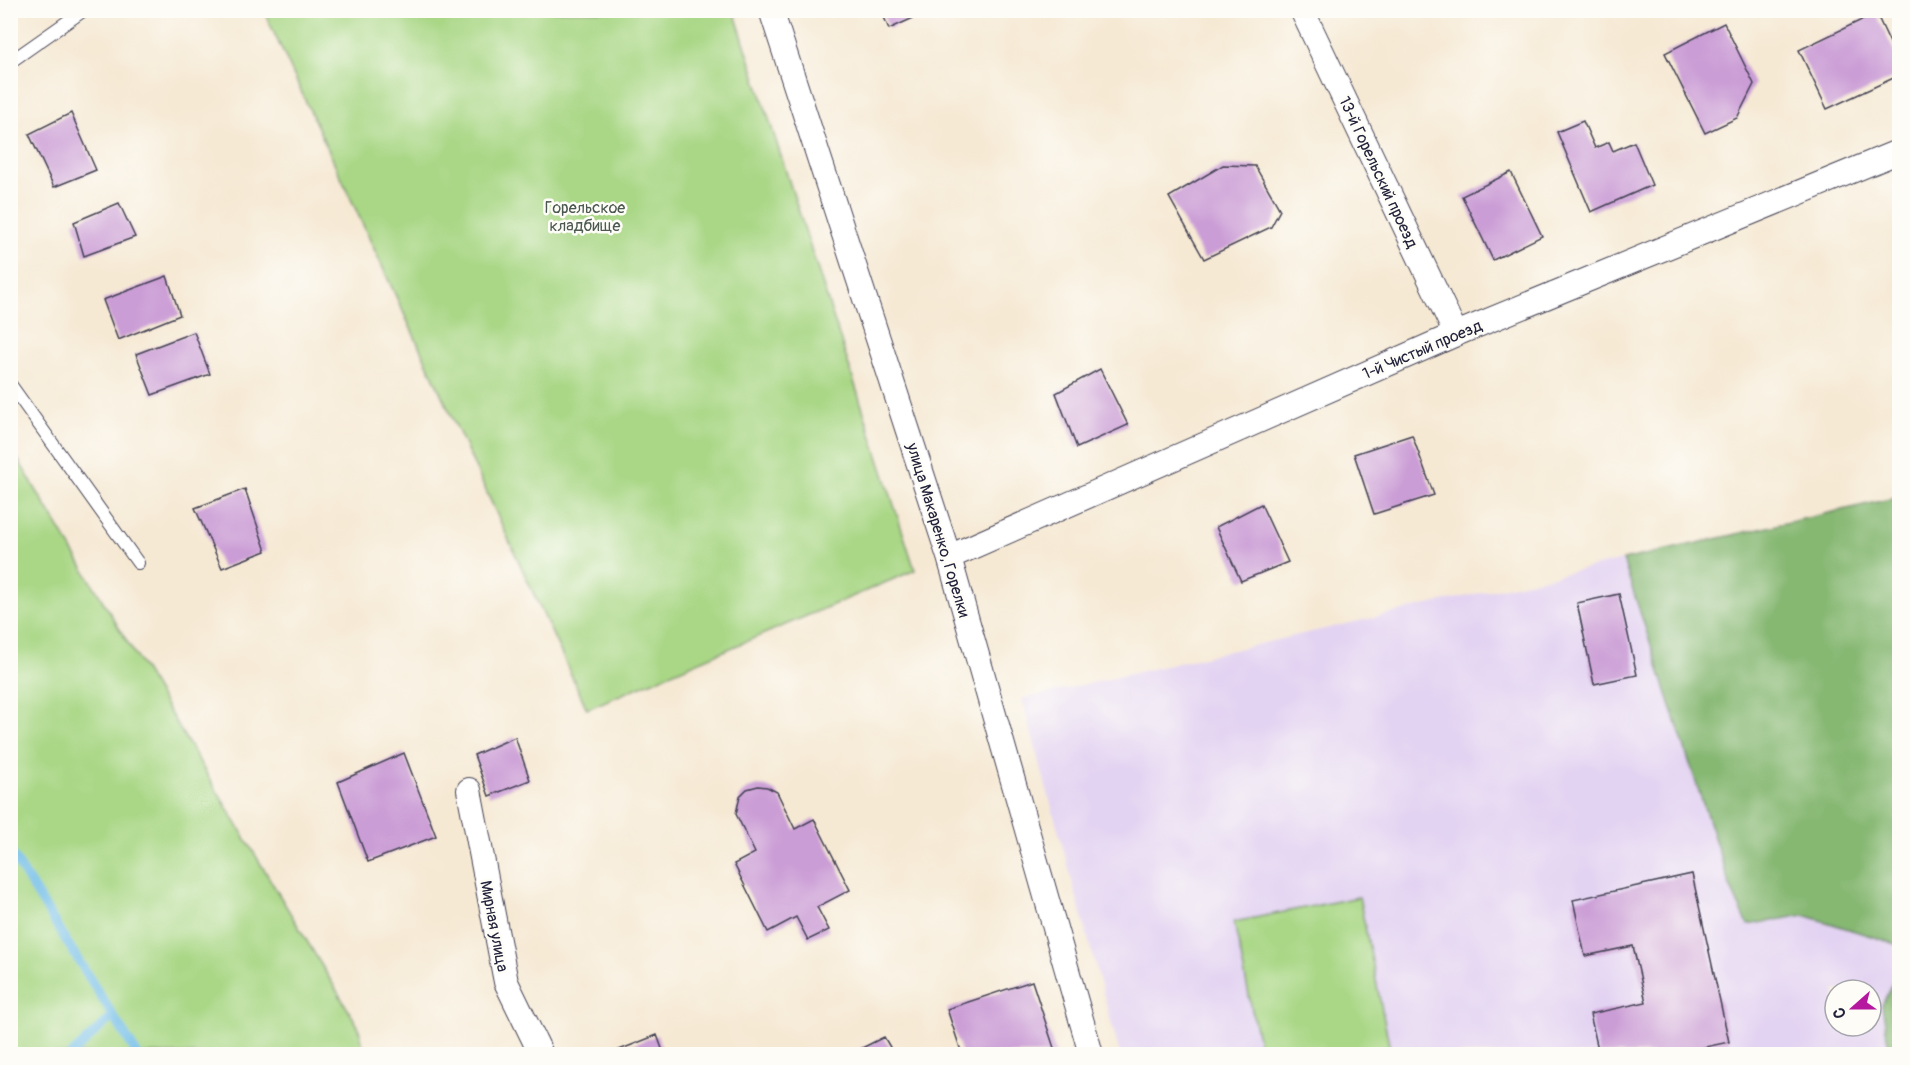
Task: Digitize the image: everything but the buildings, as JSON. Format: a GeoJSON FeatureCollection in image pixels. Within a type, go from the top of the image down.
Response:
{"type":"FeatureCollection","features":[{"type":"Feature","properties":{"kind":"street","name":"улица Макаренко, Горелки"},"geometry":{"type":"LineString","coordinates":[[771,10],[949,557],[1091,1054]]}},
{"type":"Feature","properties":{"kind":"street","name":"13-й Горельский проезд"},"geometry":{"type":"LineString","coordinates":[[1302,10],[1456,334]]}},
{"type":"Feature","properties":{"kind":"street","name":"1-й Чистый проезд"},"geometry":{"type":"LineString","coordinates":[[949,557],[1456,334],[1899,151]]}},
{"type":"Feature","properties":{"kind":"street","name":"Мирная улица"},"geometry":{"type":"LineString","coordinates":[[469,790],[506,982],[541,1054]]}},
{"type":"Feature","properties":{"kind":"lane"},"geometry":{"type":"LineString","coordinates":[[10,63],[84,10]]}},
{"type":"Feature","properties":{"kind":"lane"},"geometry":{"type":"LineString","coordinates":[[10,384],[138,563]]}},
{"type":"Feature","properties":{"kind":"shaded area"},"geometry":{"type":"Polygon","coordinates":[[[1623,560],[1730,886],[1804,915],[1899,945],[1899,969],[1883,1003],[1883,978],[1823,978],[1823,1038],[1883,1038],[1883,1011],[1890,1054],[1120,1054],[1022,699],[1623,560]]]}},
{"type":"Feature","properties":{"kind":"green space","name":"Горельское кладбище"},"geometry":{"type":"Polygon","coordinates":[[[264,11],[734,11],[915,570],[587,709],[264,11]]]}},
{"type":"Feature","properties":{"kind":"green space"},"geometry":{"type":"Polygon","coordinates":[[[11,448],[358,1026],[365,1054],[11,1054],[11,448]]]}},
{"type":"Feature","properties":{"kind":"green space"},"geometry":{"type":"Polygon","coordinates":[[[1899,497],[1899,945],[1804,915],[1748,925],[1730,886],[1623,560],[1899,497]]]}},
{"type":"Feature","properties":{"kind":"green space"},"geometry":{"type":"Polygon","coordinates":[[[1359,897],[1391,1054],[1261,1054],[1234,922],[1359,897]]]}},
{"type":"Feature","properties":{"kind":"green space"},"geometry":{"type":"Polygon","coordinates":[[[1899,969],[1899,1054],[1890,1054],[1883,1003],[1899,969]]]}},
{"type":"Feature","properties":{"kind":"waterway"},"geometry":{"type":"LineString","coordinates":[[10,851],[137,1054]]}},
{"type":"Feature","properties":{"kind":"waterway"},"geometry":{"type":"LineString","coordinates":[[72,1054],[113,1016]]}}]}
